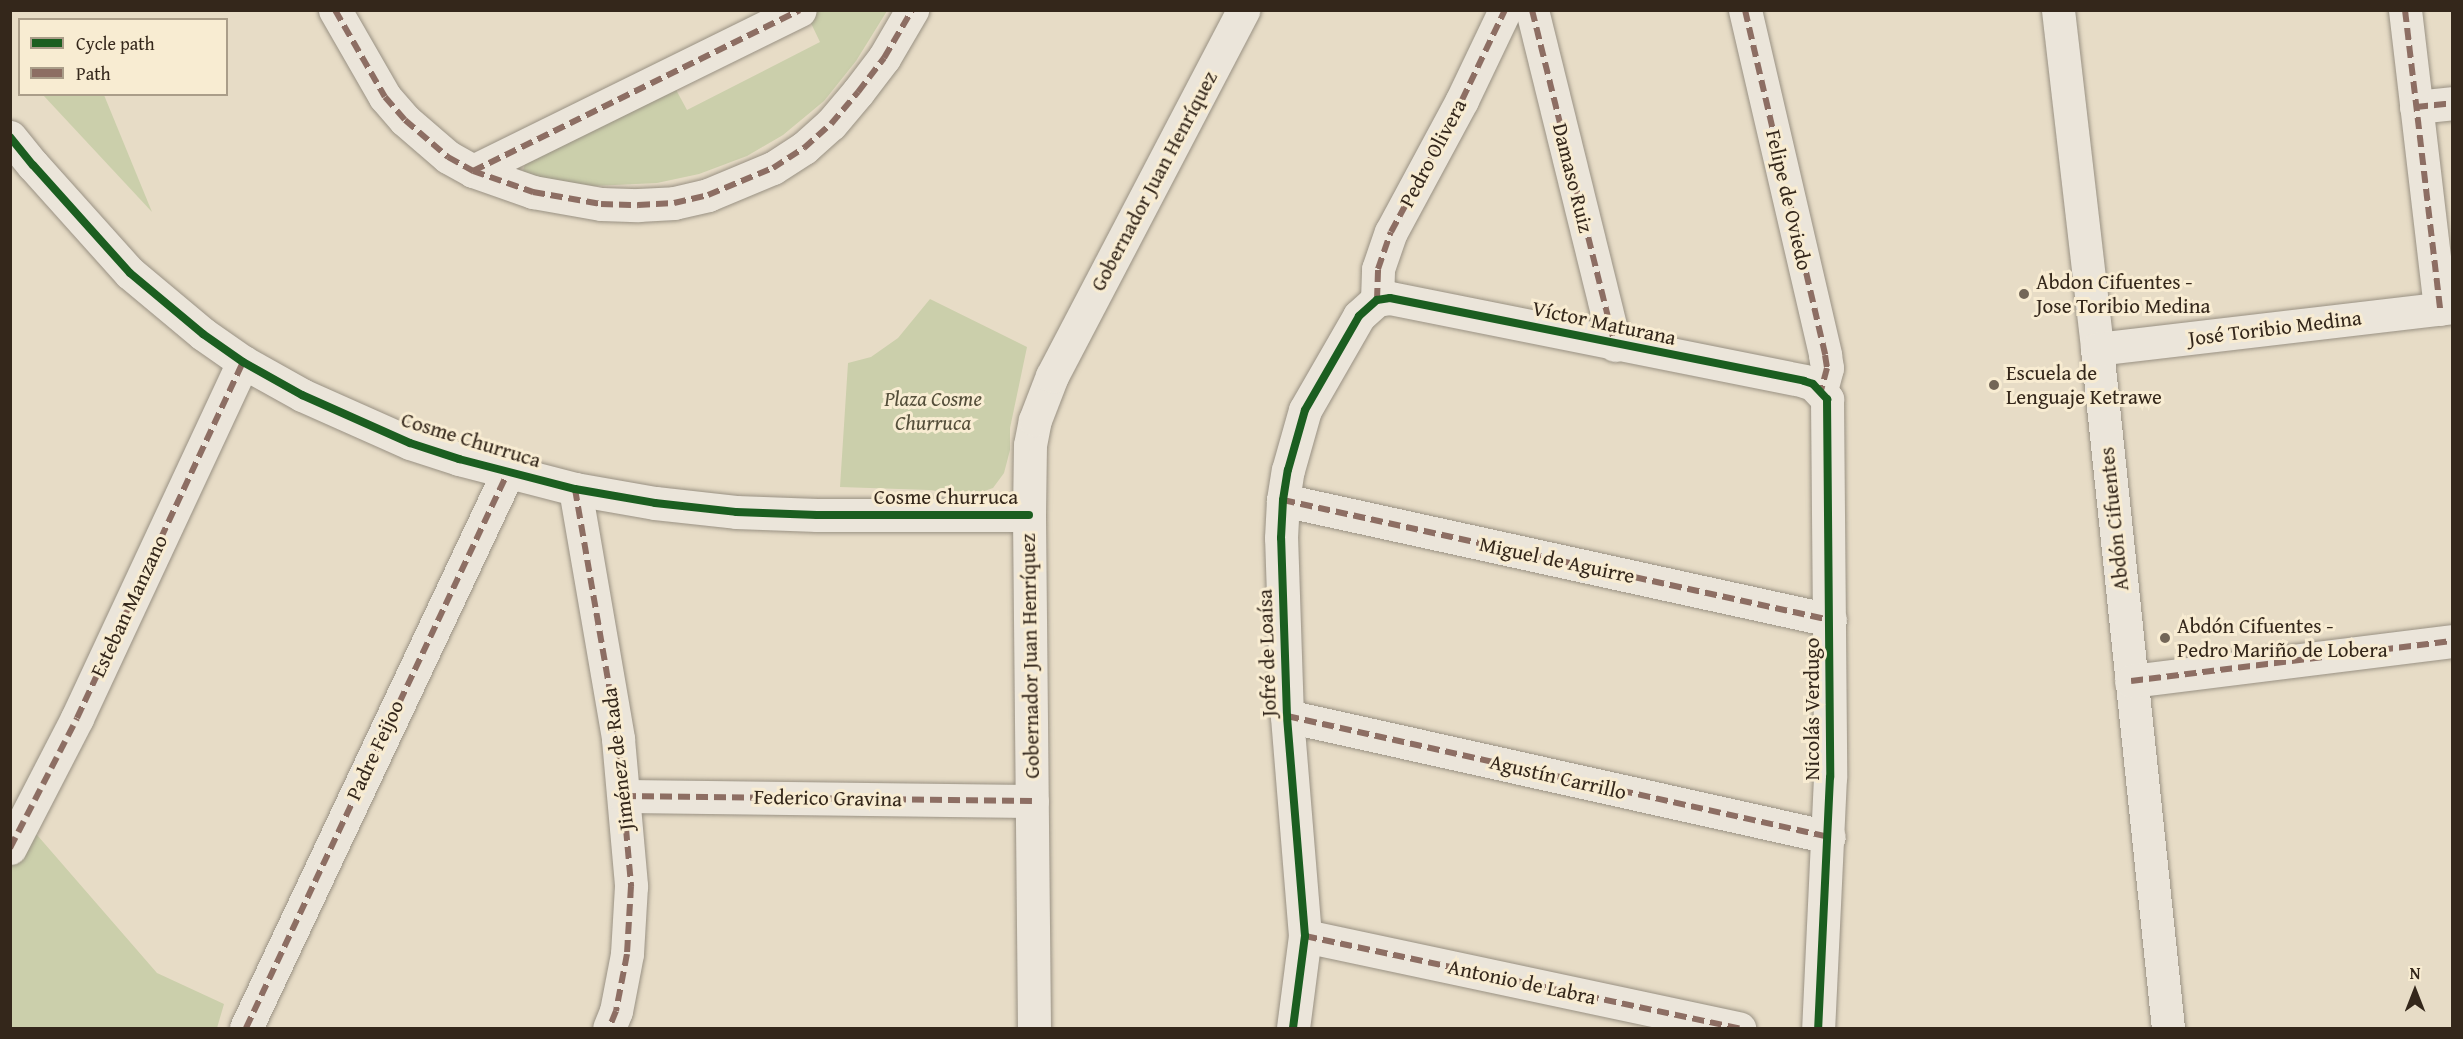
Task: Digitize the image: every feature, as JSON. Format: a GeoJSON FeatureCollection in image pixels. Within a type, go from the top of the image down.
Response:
{"type":"FeatureCollection","features":[{"type":"Feature","properties":{"kind":"street"},"geometry":{"type":"LineString","coordinates":[[335,10],[369,71],[405,120],[433,145],[473,171],[533,192],[601,204],[674,203],[741,183],[773,168],[804,147],[831,124],[884,58],[912,10]]}},
{"type":"Feature","properties":{"kind":"street"},"geometry":{"type":"LineString","coordinates":[[473,171],[800,10]]}},
{"type":"Feature","properties":{"kind":"street","name":"Gobernador Juan Henríquez"},"geometry":{"type":"LineString","coordinates":[[1035,1029],[1030,446],[1042,398],[1243,10]]}},
{"type":"Feature","properties":{"kind":"street","name":"Pedro Olivera"},"geometry":{"type":"LineString","coordinates":[[1377,300],[1378,269],[1391,232],[1462,100],[1505,10]]}},
{"type":"Feature","properties":{"kind":"street","name":"Damaso Ruiz"},"geometry":{"type":"LineString","coordinates":[[1532,10],[1615,345]]}},
{"type":"Feature","properties":{"kind":"street","name":"Felipe de Oviedo"},"geometry":{"type":"LineString","coordinates":[[1745,10],[1825,355],[1827,368],[1821,390]]}},
{"type":"Feature","properties":{"kind":"street","name":"Abdón Cifuentes"},"geometry":{"type":"LineString","coordinates":[[2058,10],[2097,349],[2168,1029]]}},
{"type":"Feature","properties":{"kind":"street"},"geometry":{"type":"LineString","coordinates":[[2405,10],[2416,107],[2446,308]]}},
{"type":"Feature","properties":{"kind":"street"},"geometry":{"type":"LineString","coordinates":[[2416,107],[2452,103]]}},
{"type":"Feature","properties":{"kind":"street","name":"Cosme Churruca"},"geometry":{"type":"LineString","coordinates":[[10,136],[33,165],[130,273],[194,327],[243,362],[302,395],[363,424],[420,446],[575,489],[655,503],[736,512],[1029,515]]}},
{"type":"Feature","properties":{"kind":"street","name":"Víctor Maturana"},"geometry":{"type":"LineString","coordinates":[[1377,300],[1390,298],[1403,300],[1615,345],[1804,381],[1821,390]]}},
{"type":"Feature","properties":{"kind":"street","name":"Jofré de Loaísa"},"geometry":{"type":"LineString","coordinates":[[1293,1029],[1305,936],[1287,716],[1281,538],[1283,500],[1288,470],[1305,410],[1359,316],[1377,300]]}},
{"type":"Feature","properties":{"kind":"street","name":"José Toribio Medina"},"geometry":{"type":"LineString","coordinates":[[2097,349],[2446,308]]}},
{"type":"Feature","properties":{"kind":"street","name":"Esteban Manzano"},"geometry":{"type":"LineString","coordinates":[[10,848],[77,718],[243,362]]}},
{"type":"Feature","properties":{"kind":"street","name":"Nicolás Verdugo"},"geometry":{"type":"LineString","coordinates":[[1818,1029],[1828,837],[1830,620],[1828,411],[1827,399],[1821,390]]}},
{"type":"Feature","properties":{"kind":"street","name":"Padre Feijoo"},"geometry":{"type":"LineString","coordinates":[[246,1029],[508,472]]}},
{"type":"Feature","properties":{"kind":"street","name":"Jiménez de Rada"},"geometry":{"type":"LineString","coordinates":[[575,489],[609,681],[624,796],[631,920],[622,987],[609,1029]]}},
{"type":"Feature","properties":{"kind":"street","name":"Miguel de Aguirre"},"geometry":{"type":"LineString","coordinates":[[1283,500],[1830,620]]}},
{"type":"Feature","properties":{"kind":"street"},"geometry":{"type":"LineString","coordinates":[[2131,681],[2452,641]]}},
{"type":"Feature","properties":{"kind":"street","name":"Agustín Carrillo"},"geometry":{"type":"LineString","coordinates":[[1287,716],[1828,837]]}},
{"type":"Feature","properties":{"kind":"street","name":"Federico Gravina"},"geometry":{"type":"LineString","coordinates":[[624,796],[1032,801]]}},
{"type":"Feature","properties":{"kind":"street","name":"Antonio de Labra"},"geometry":{"type":"LineString","coordinates":[[1305,936],[1739,1029]]}},
{"type":"Feature","properties":{"kind":"green space"},"geometry":{"type":"Polygon","coordinates":[[[820,11],[887,11],[856,61],[824,101],[783,135],[747,156],[699,174],[657,183],[593,186],[526,175],[523,171],[525,163],[674,86],[687,110],[820,42],[808,17],[820,11]]]}},
{"type":"Feature","properties":{"kind":"green space"},"geometry":{"type":"Polygon","coordinates":[[[44,96],[104,96],[152,212],[44,96]]]}},
{"type":"Feature","properties":{"kind":"green space","name":"Plaza Cosme Churruca"},"geometry":{"type":"Polygon","coordinates":[[[930,299],[1027,347],[1010,428],[1010,450],[1004,473],[993,488],[973,495],[929,490],[840,487],[848,363],[871,357],[898,338],[930,299]]]}},
{"type":"Feature","properties":{"kind":"green space"},"geometry":{"type":"Polygon","coordinates":[[[11,805],[157,973],[224,1004],[217,1028],[11,1028],[11,805]]]}},
{"type":"Feature","properties":{"kind":"marked path"},"geometry":{"type":"LineString","coordinates":[[335,10],[385,97],[405,120],[448,157],[473,171],[533,192],[601,204],[638,205],[674,203],[708,195],[773,168],[804,148],[831,124],[858,92],[884,58],[912,10]]}},
{"type":"Feature","properties":{"kind":"marked path"},"geometry":{"type":"LineString","coordinates":[[473,171],[800,10]]}},
{"type":"Feature","properties":{"kind":"marked path"},"geometry":{"type":"LineString","coordinates":[[1377,300],[1378,269],[1391,232],[1462,100],[1505,10]]}},
{"type":"Feature","properties":{"kind":"marked path"},"geometry":{"type":"LineString","coordinates":[[1532,10],[1615,345]]}},
{"type":"Feature","properties":{"kind":"marked path"},"geometry":{"type":"LineString","coordinates":[[1745,10],[1825,355],[1827,368],[1821,390]]}},
{"type":"Feature","properties":{"kind":"marked path"},"geometry":{"type":"LineString","coordinates":[[2405,10],[2440,309]]}},
{"type":"Feature","properties":{"kind":"marked path"},"geometry":{"type":"LineString","coordinates":[[2416,107],[2452,103]]}},
{"type":"Feature","properties":{"kind":"marked path"},"geometry":{"type":"LineString","coordinates":[[10,848],[77,718],[243,362]]}},
{"type":"Feature","properties":{"kind":"marked path"},"geometry":{"type":"LineString","coordinates":[[246,1028],[508,472]]}},
{"type":"Feature","properties":{"kind":"marked path"},"geometry":{"type":"LineString","coordinates":[[575,489],[618,739],[631,886],[627,954],[616,1011],[609,1028]]}},
{"type":"Feature","properties":{"kind":"marked path"},"geometry":{"type":"LineString","coordinates":[[1283,500],[1830,620]]}},
{"type":"Feature","properties":{"kind":"marked path"},"geometry":{"type":"LineString","coordinates":[[2131,681],[2452,641]]}},
{"type":"Feature","properties":{"kind":"marked path"},"geometry":{"type":"LineString","coordinates":[[1287,716],[1829,837]]}},
{"type":"Feature","properties":{"kind":"marked path"},"geometry":{"type":"LineString","coordinates":[[624,796],[1032,801]]}},
{"type":"Feature","properties":{"kind":"marked path"},"geometry":{"type":"LineString","coordinates":[[1305,936],[1739,1028]]}},
{"type":"Feature","properties":{"kind":"cycle path"},"geometry":{"type":"LineString","coordinates":[[10,137],[130,273],[203,334],[243,362],[302,395],[410,443],[459,459],[575,489],[655,503],[736,512],[817,515],[1029,515]]}},
{"type":"Feature","properties":{"kind":"cycle path"},"geometry":{"type":"LineString","coordinates":[[1293,1028],[1305,936],[1287,716],[1281,538],[1283,500],[1288,470],[1305,410],[1359,316],[1377,300],[1390,298],[1804,381],[1813,384],[1827,399],[1830,777],[1818,1028]]}},
{"type":"Feature","properties":{"kind":"place","name":"Abdon Cifuentes - Jose Toribio Medina"},"geometry":{"type":"Point","coordinates":[2024,294]}},
{"type":"Feature","properties":{"kind":"place","name":"Escuela de Lenguaje Ketrawe"},"geometry":{"type":"Point","coordinates":[1994,385]}},
{"type":"Feature","properties":{"kind":"place","name":"Abdón Cifuentes - Pedro Mariño de Lobera"},"geometry":{"type":"Point","coordinates":[2165,638]}}]}
